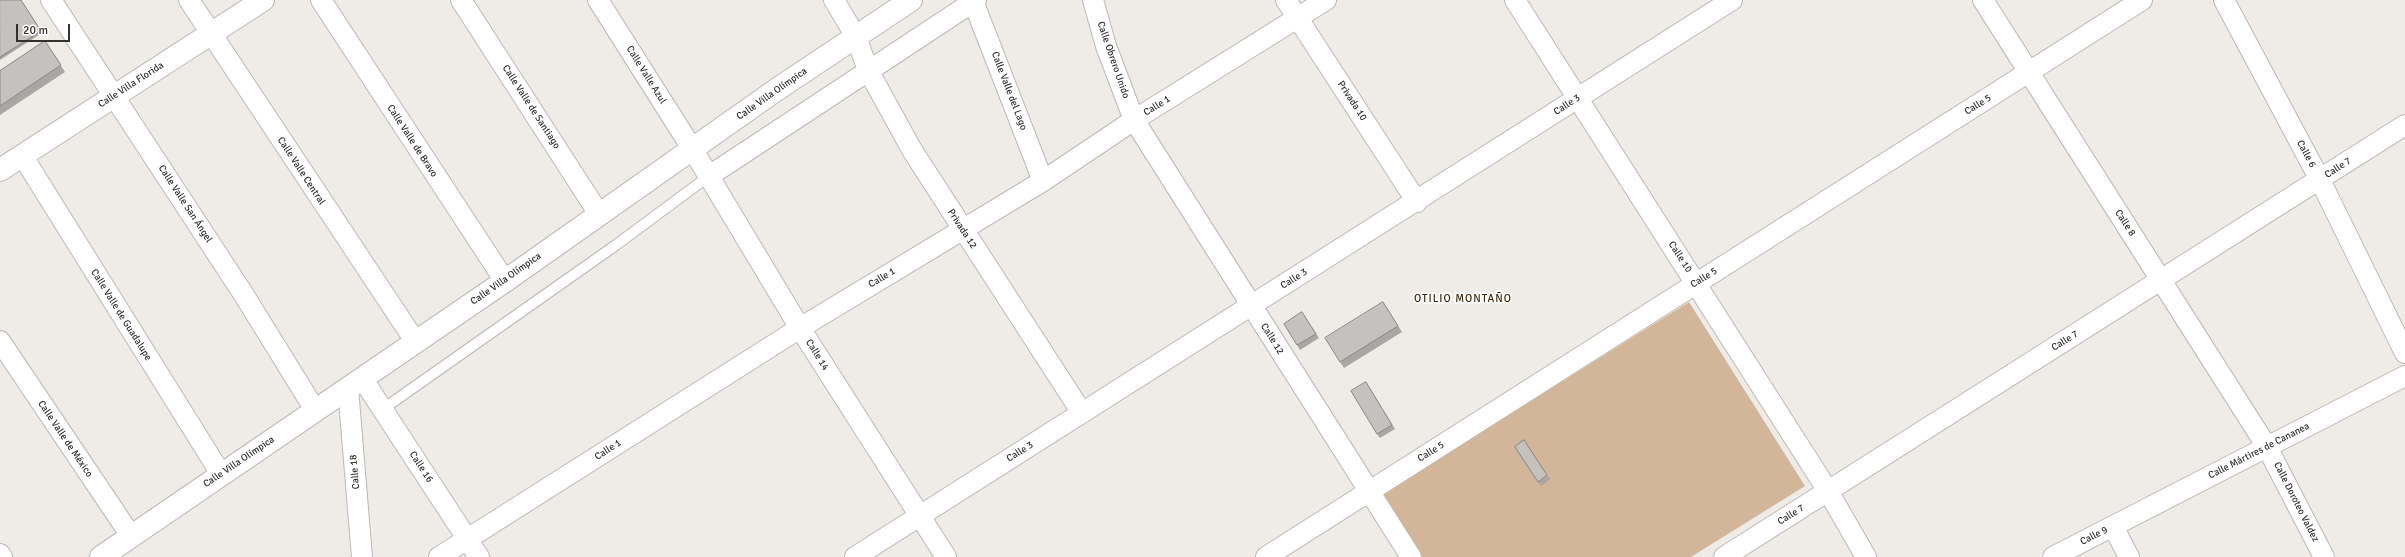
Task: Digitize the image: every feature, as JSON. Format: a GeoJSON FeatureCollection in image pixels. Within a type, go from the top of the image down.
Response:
{"type":"FeatureCollection","features":[{"type":"Feature","properties":{"kind":"street","name":"Calle Valle San Ángel"},"geometry":{"type":"LineString","coordinates":[[51,0],[244,295],[315,410]]}},
{"type":"Feature","properties":{"kind":"street","name":"Calle Valle Central"},"geometry":{"type":"LineString","coordinates":[[189,0],[210,34],[415,341]]}},
{"type":"Feature","properties":{"kind":"street","name":"Calle Villa Florida"},"geometry":{"type":"LineString","coordinates":[[0,170],[263,0]]}},
{"type":"Feature","properties":{"kind":"street","name":"Calle Valle de Bravo"},"geometry":{"type":"LineString","coordinates":[[321,0],[504,281]]}},
{"type":"Feature","properties":{"kind":"street","name":"Calle Valle de Santiago"},"geometry":{"type":"LineString","coordinates":[[461,0],[599,214]]}},
{"type":"Feature","properties":{"kind":"street","name":"Calle Valle Azul"},"geometry":{"type":"LineString","coordinates":[[598,0],[693,150]]}},
{"type":"Feature","properties":{"kind":"street","name":"Privada 12"},"geometry":{"type":"LineString","coordinates":[[834,0],[856,37],[868,70],[912,150],[1082,413]]}},
{"type":"Feature","properties":{"kind":"street","name":"Calle Villa Olímpica"},"geometry":{"type":"LineString","coordinates":[[108,555],[131,536],[911,0]]}},
{"type":"Feature","properties":{"kind":"street","name":"Calle Obrero Unido"},"geometry":{"type":"LineString","coordinates":[[1093,0],[1106,46],[1134,120]]}},
{"type":"Feature","properties":{"kind":"street","name":"Privada 10"},"geometry":{"type":"LineString","coordinates":[[1286,0],[1417,202]]}},
{"type":"Feature","properties":{"kind":"street","name":"Calle 1"},"geometry":{"type":"LineString","coordinates":[[439,557],[800,328],[1043,181],[1134,120],[1326,0]]}},
{"type":"Feature","properties":{"kind":"street","name":"Calle 10"},"geometry":{"type":"LineString","coordinates":[[1515,0],[1828,491],[1866,557]]}},
{"type":"Feature","properties":{"kind":"street","name":"Calle 3"},"geometry":{"type":"LineString","coordinates":[[855,557],[1417,202],[1732,0]]}},
{"type":"Feature","properties":{"kind":"street","name":"Calle 8"},"geometry":{"type":"LineString","coordinates":[[1982,0],[2267,447]]}},
{"type":"Feature","properties":{"kind":"street","name":"Calle 5"},"geometry":{"type":"LineString","coordinates":[[1266,557],[2142,0]]}},
{"type":"Feature","properties":{"kind":"street","name":"Calle 6"},"geometry":{"type":"LineString","coordinates":[[2224,0],[2320,180],[2405,353]]}},
{"type":"Feature","properties":{"kind":"street"},"geometry":{"type":"LineString","coordinates":[[709,176],[974,1]]}},
{"type":"Feature","properties":{"kind":"street","name":"Calle Valle del Lago"},"geometry":{"type":"LineString","coordinates":[[974,1],[1043,181]]}},
{"type":"Feature","properties":{"kind":"street","name":"Calle 12"},"geometry":{"type":"LineString","coordinates":[[1134,120],[1411,557]]}},
{"type":"Feature","properties":{"kind":"street","name":"Calle 7"},"geometry":{"type":"LineString","coordinates":[[1724,557],[2405,126]]}},
{"type":"Feature","properties":{"kind":"street","name":"Calle 14"},"geometry":{"type":"LineString","coordinates":[[693,150],[800,328],[946,557]]}},
{"type":"Feature","properties":{"kind":"street","name":"Calle Valle de Guadalupe"},"geometry":{"type":"LineString","coordinates":[[22,155],[221,474]]}},
{"type":"Feature","properties":{"kind":"street","name":"Calle Valle de México"},"geometry":{"type":"LineString","coordinates":[[0,340],[131,536]]}},
{"type":"Feature","properties":{"kind":"street","name":"Calle Mártires de Cananea"},"geometry":{"type":"LineString","coordinates":[[2113,526],[2405,376]]}},
{"type":"Feature","properties":{"kind":"street","name":"Calle 16"},"geometry":{"type":"LineString","coordinates":[[355,383],[383,409],[478,557]]}},
{"type":"Feature","properties":{"kind":"street","name":"Calle 18"},"geometry":{"type":"LineString","coordinates":[[355,383],[362,557]]}},
{"type":"Feature","properties":{"kind":"street","name":"Calle Doroteo Valdez"},"geometry":{"type":"LineString","coordinates":[[2267,447],[2324,557]]}},
{"type":"Feature","properties":{"kind":"street"},"geometry":{"type":"LineString","coordinates":[[2113,526],[2129,557]]}},
{"type":"Feature","properties":{"kind":"street","name":"Calle 9"},"geometry":{"type":"LineString","coordinates":[[2053,557],[2113,526]]}},
{"type":"Feature","properties":{"kind":"lane"},"geometry":{"type":"LineString","coordinates":[[383,409],[616,245],[709,176]]}},
{"type":"Feature","properties":{"kind":"shaded area"},"geometry":{"type":"Polygon","coordinates":[[[1689,302],[1805,486],[1691,557],[1420,557],[1381,495],[1689,302]]]}},
{"type":"Feature","properties":{"kind":"building"},"geometry":{"type":"Polygon","coordinates":[[[0,0],[21,0],[41,31],[0,57],[0,0]]]}},
{"type":"Feature","properties":{"kind":"building"},"geometry":{"type":"Polygon","coordinates":[[[45,41],[61,65],[0,106],[0,71],[45,41]]]}},
{"type":"Feature","properties":{"kind":"building"},"geometry":{"type":"Polygon","coordinates":[[[1383,302],[1398,326],[1340,362],[1325,338],[1383,302]]]}},
{"type":"Feature","properties":{"kind":"building"},"geometry":{"type":"Polygon","coordinates":[[[1302,312],[1316,334],[1297,345],[1284,324],[1302,312]]]}},
{"type":"Feature","properties":{"kind":"building"},"geometry":{"type":"Polygon","coordinates":[[[1366,382],[1392,425],[1377,434],[1351,391],[1366,382]]]}},
{"type":"Feature","properties":{"kind":"building"},"geometry":{"type":"Polygon","coordinates":[[[1524,440],[1547,475],[1538,482],[1515,447],[1524,440]]]}},
{"type":"Feature","properties":{"kind":"district","name":"OTILIO MONTAÑO"},"geometry":{"type":"Point","coordinates":[1463,299]}}]}
